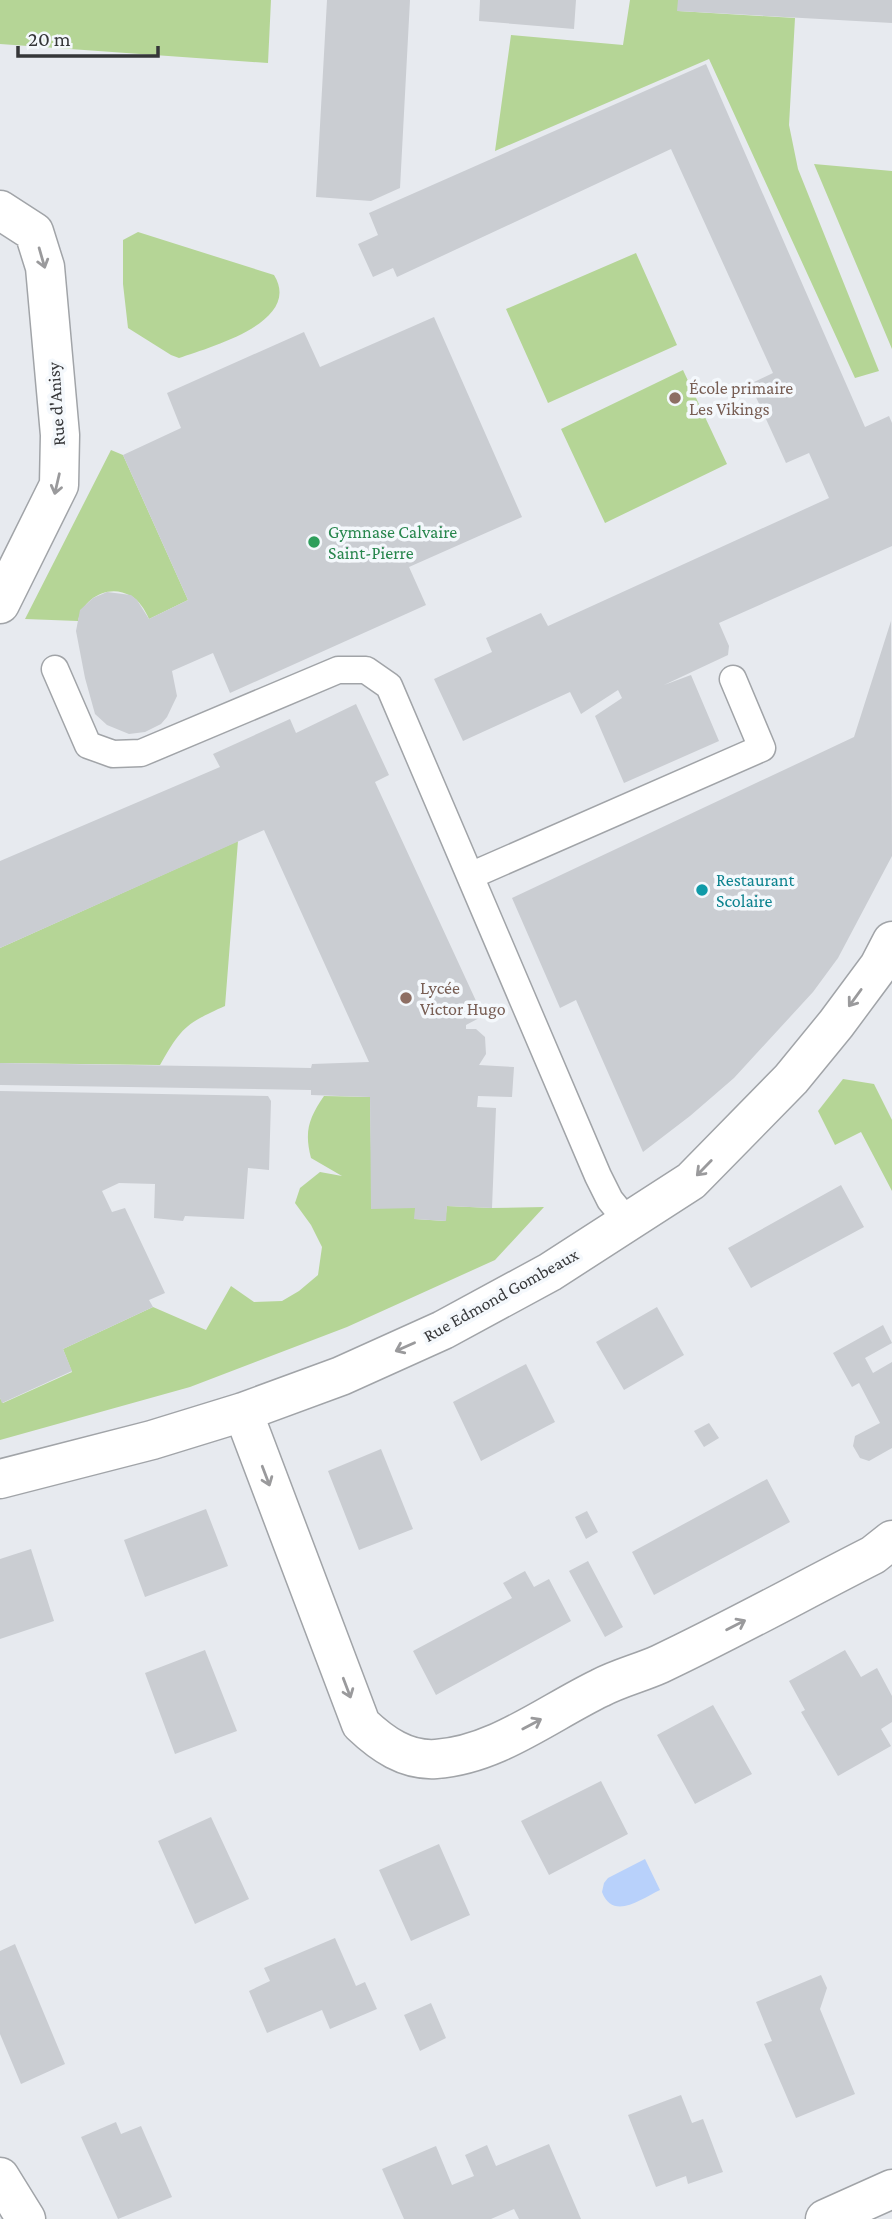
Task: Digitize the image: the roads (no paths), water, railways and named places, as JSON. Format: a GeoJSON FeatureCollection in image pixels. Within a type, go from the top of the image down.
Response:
{"type":"FeatureCollection","features":[{"type":"Feature","properties":{"kind":"street","name":"Rue d'Anisy"},"geometry":{"type":"LineString","coordinates":[[0,210],[34,232],[45,267],[60,435],[59,485],[0,604]]}},
{"type":"Feature","properties":{"kind":"street","name":"Rue Edmond Gombeaux"},"geometry":{"type":"LineString","coordinates":[[0,1479],[152,1440],[243,1412],[341,1376],[443,1329],[550,1272],[691,1181],[791,1079],[888,965]]}},
{"type":"Feature","properties":{"kind":"street"},"geometry":{"type":"LineString","coordinates":[[243,1412],[361,1724],[379,1741],[400,1753],[416,1757],[433,1760],[465,1756],[490,1746],[603,1686],[657,1665],[729,1629],[873,1555],[892,1540]]}},
{"type":"Feature","properties":{"kind":"street"},"geometry":{"type":"LineString","coordinates":[[0,2177],[26,2219]]}},
{"type":"Feature","properties":{"kind":"street"},"geometry":{"type":"LineString","coordinates":[[825,2219],[892,2189]]}},
{"type":"Feature","properties":{"kind":"lane"},"geometry":{"type":"LineString","coordinates":[[55,669],[88,745],[113,754],[141,754],[338,670],[366,670],[389,686],[598,1176],[610,1200],[628,1222]]}},
{"type":"Feature","properties":{"kind":"lane"},"geometry":{"type":"LineString","coordinates":[[470,876],[762,748],[733,679]]}},
{"type":"Feature","properties":{"kind":"water"},"geometry":{"type":"Polygon","coordinates":[[[645,1859],[660,1890],[628,1905],[613,1905],[607,1901],[602,1892],[608,1878],[645,1859]]]}},
{"type":"Feature","properties":{"kind":"place","name":"École primaire Les Vikings"},"geometry":{"type":"Point","coordinates":[675,398]}},
{"type":"Feature","properties":{"kind":"place","name":"Gymnase Calvaire Saint-Pierre"},"geometry":{"type":"Point","coordinates":[314,542]}},
{"type":"Feature","properties":{"kind":"place","name":"Restaurant Scolaire"},"geometry":{"type":"Point","coordinates":[702,890]}},
{"type":"Feature","properties":{"kind":"place","name":"Lycée Victor Hugo"},"geometry":{"type":"Point","coordinates":[406,998]}}]}
